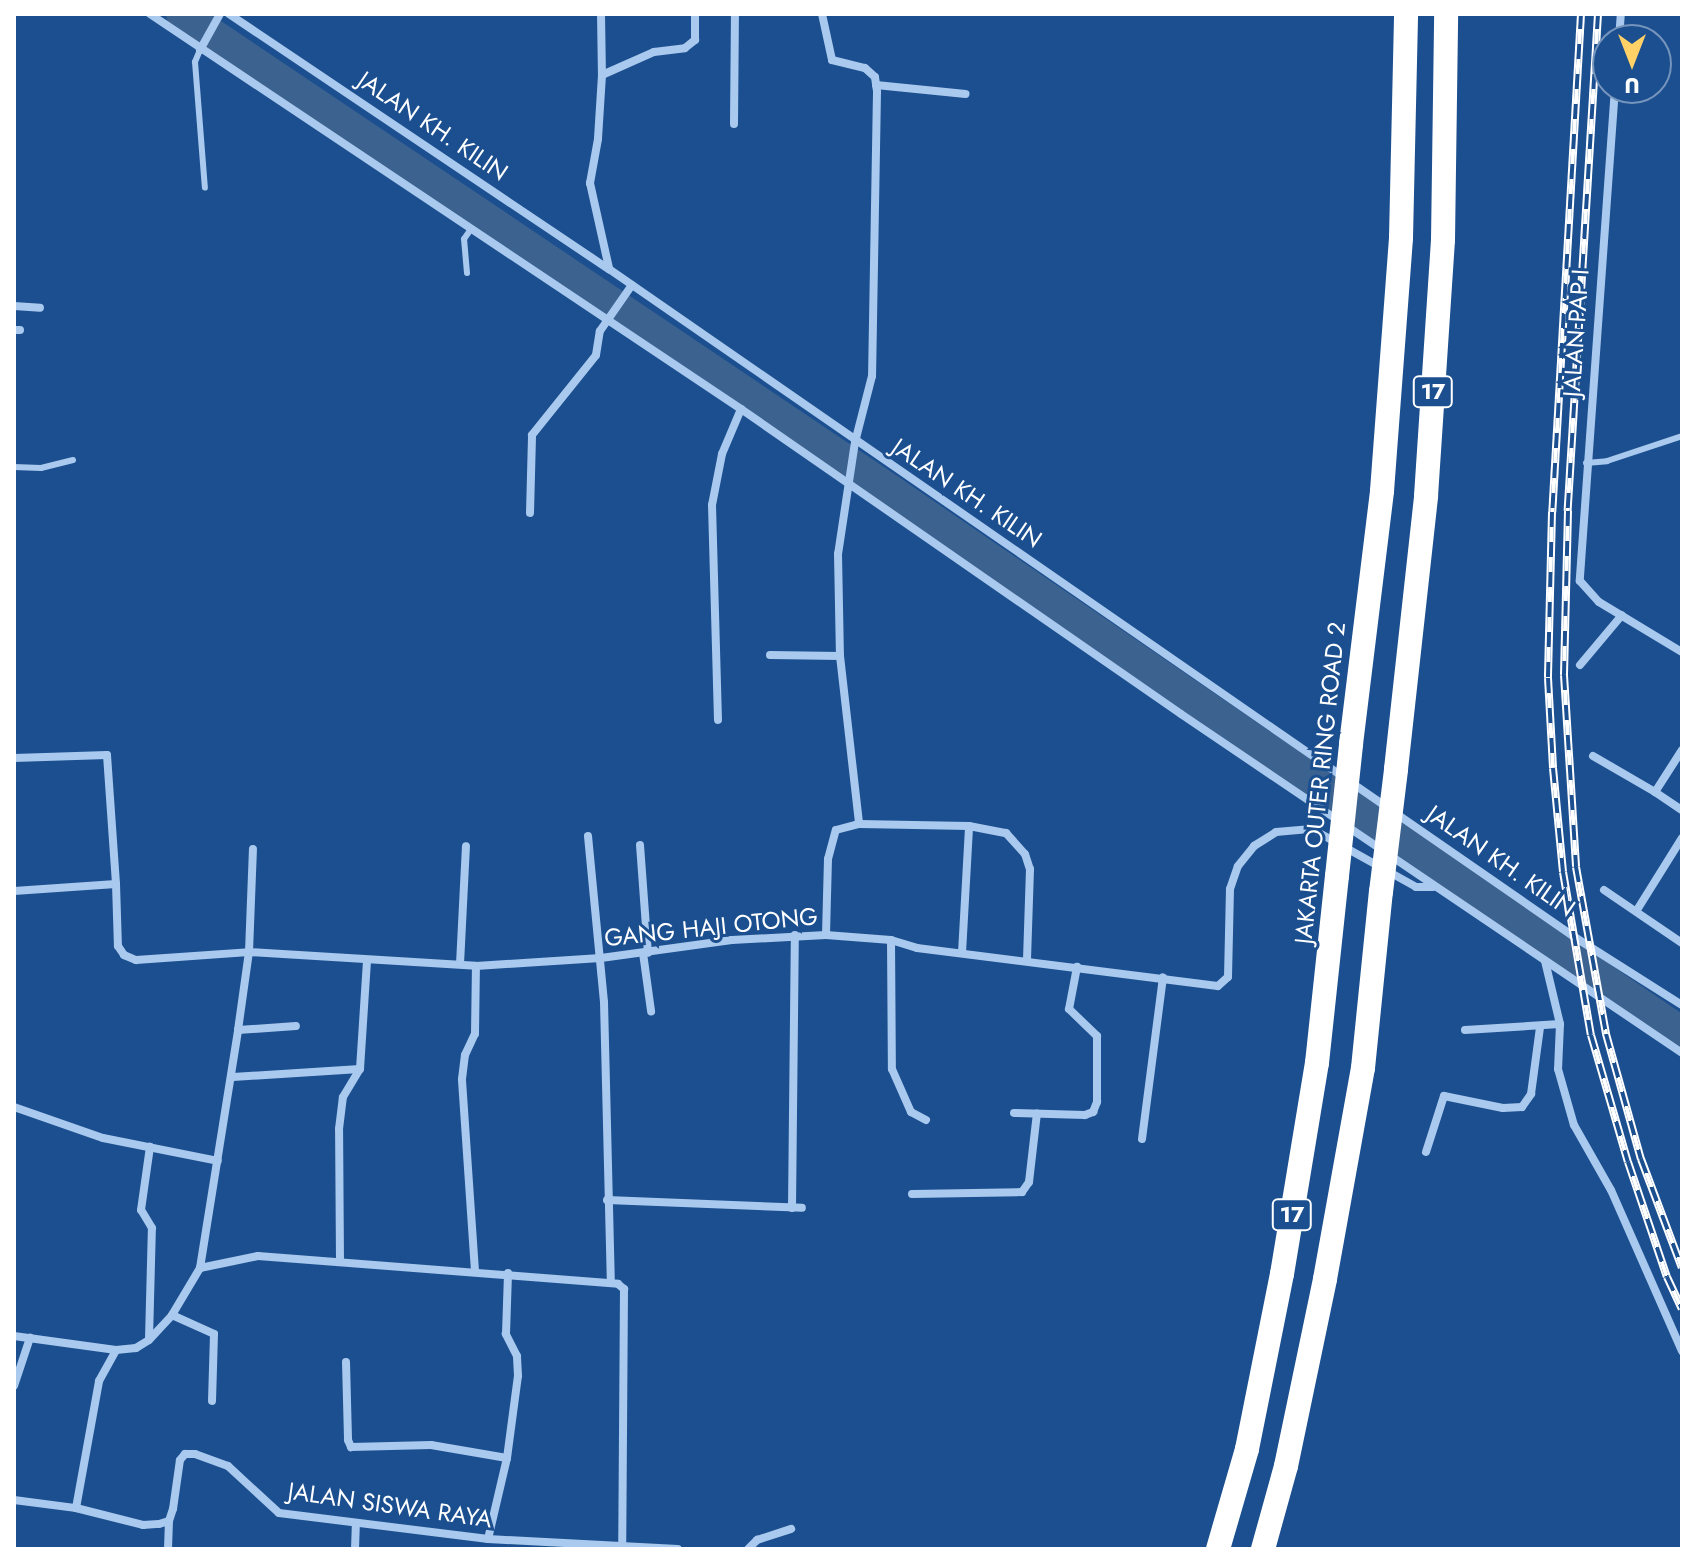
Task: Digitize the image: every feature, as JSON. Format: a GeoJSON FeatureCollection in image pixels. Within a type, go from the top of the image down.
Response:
{"type":"FeatureCollection","features":[{"type":"Feature","properties":{"kind":"highway","name":"JAKARTA OUTER RING ROAD 2"},"geometry":{"type":"LineString","coordinates":[[1218,1549],[1247,1449],[1282,1274],[1317,1063],[1382,491],[1401,238],[1406,14]]}},
{"type":"Feature","properties":{"kind":"highway","name":"17"},"geometry":{"type":"LineString","coordinates":[[1263,1549],[1286,1466],[1328,1264],[1363,1068],[1426,496],[1443,240],[1446,14]]}},
{"type":"Feature","properties":{"kind":"street"},"geometry":{"type":"LineString","coordinates":[[150,14],[851,482],[1433,887],[1682,1053]]}},
{"type":"Feature","properties":{"kind":"street","name":"JALAN KH. KILIN"},"geometry":{"type":"LineString","coordinates":[[229,14],[609,269],[1576,938],[1682,1005]]}},
{"type":"Feature","properties":{"kind":"street"},"geometry":{"type":"LineString","coordinates":[[601,14],[602,75],[598,139],[590,183],[609,269]]}},
{"type":"Feature","properties":{"kind":"street"},"geometry":{"type":"LineString","coordinates":[[602,75],[654,52],[685,48],[695,40],[695,14]]}},
{"type":"Feature","properties":{"kind":"street"},"geometry":{"type":"LineString","coordinates":[[734,124],[735,14]]}},
{"type":"Feature","properties":{"kind":"street"},"geometry":{"type":"LineString","coordinates":[[822,14],[832,60],[865,68],[875,77],[876,85],[872,376],[855,442],[838,554],[840,656],[859,824]]}},
{"type":"Feature","properties":{"kind":"street"},"geometry":{"type":"LineString","coordinates":[[200,50],[218,16]]}},
{"type":"Feature","properties":{"kind":"street"},"geometry":{"type":"LineString","coordinates":[[876,85],[966,94]]}},
{"type":"Feature","properties":{"kind":"street","name":"JALAN PAP I"},"geometry":{"type":"LineString","coordinates":[[1614,104],[1580,581],[1599,602],[1622,615]]}},
{"type":"Feature","properties":{"kind":"street"},"geometry":{"type":"LineString","coordinates":[[530,513],[532,435],[596,355],[600,331],[632,285]]}},
{"type":"Feature","properties":{"kind":"street"},"geometry":{"type":"LineString","coordinates":[[14,306],[40,308]]}},
{"type":"Feature","properties":{"kind":"street"},"geometry":{"type":"LineString","coordinates":[[718,720],[712,505],[722,454],[741,409]]}},
{"type":"Feature","properties":{"kind":"street"},"geometry":{"type":"LineString","coordinates":[[1580,665],[1622,615],[1682,652]]}},
{"type":"Feature","properties":{"kind":"street"},"geometry":{"type":"LineString","coordinates":[[770,655],[840,656]]}},
{"type":"Feature","properties":{"kind":"street"},"geometry":{"type":"LineString","coordinates":[[1655,792],[1682,750]]}},
{"type":"Feature","properties":{"kind":"street"},"geometry":{"type":"LineString","coordinates":[[14,758],[107,755],[116,884],[14,891]]}},
{"type":"Feature","properties":{"kind":"street"},"geometry":{"type":"LineString","coordinates":[[1593,756],[1682,810]]}},
{"type":"Feature","properties":{"kind":"street"},"geometry":{"type":"LineString","coordinates":[[826,935],[831,843],[836,830],[859,824],[969,826],[1006,833],[1025,854],[1030,869],[1027,960]]}},
{"type":"Feature","properties":{"kind":"street"},"geometry":{"type":"LineString","coordinates":[[962,953],[969,826]]}},
{"type":"Feature","properties":{"kind":"street","name":"GANG HAJI OTONG"},"geometry":{"type":"LineString","coordinates":[[116,884],[118,946],[130,959],[249,952],[476,966],[601,958],[795,935],[826,935],[891,940],[917,948],[1218,986],[1226,983],[1230,889],[1238,866],[1254,846],[1276,832],[1299,827],[1312,829],[1416,887],[1433,887]]}},
{"type":"Feature","properties":{"kind":"street"},"geometry":{"type":"LineString","coordinates":[[588,836],[601,958],[611,1281]]}},
{"type":"Feature","properties":{"kind":"street"},"geometry":{"type":"LineString","coordinates":[[1637,910],[1682,838]]}},
{"type":"Feature","properties":{"kind":"street"},"geometry":{"type":"LineString","coordinates":[[640,845],[651,1011]]}},
{"type":"Feature","properties":{"kind":"street"},"geometry":{"type":"LineString","coordinates":[[460,964],[466,846]]}},
{"type":"Feature","properties":{"kind":"street"},"geometry":{"type":"LineString","coordinates":[[14,1336],[116,1350],[136,1348],[149,1340],[172,1315],[200,1268],[233,1077],[249,952],[253,849]]}},
{"type":"Feature","properties":{"kind":"street"},"geometry":{"type":"LineString","coordinates":[[1604,890],[1682,943]]}},
{"type":"Feature","properties":{"kind":"street"},"geometry":{"type":"LineString","coordinates":[[792,1208],[795,935]]}},
{"type":"Feature","properties":{"kind":"street"},"geometry":{"type":"LineString","coordinates":[[891,940],[892,1069],[911,1112],[926,1120]]}},
{"type":"Feature","properties":{"kind":"street"},"geometry":{"type":"LineString","coordinates":[[340,1262],[339,1129],[343,1097],[360,1069],[367,960]]}},
{"type":"Feature","properties":{"kind":"street"},"geometry":{"type":"LineString","coordinates":[[1545,960],[1560,1024],[1558,1069],[1574,1125],[1611,1190],[1682,1351]]}},
{"type":"Feature","properties":{"kind":"street"},"geometry":{"type":"LineString","coordinates":[[475,1271],[462,1079],[465,1055],[475,1034],[476,966]]}},
{"type":"Feature","properties":{"kind":"street"},"geometry":{"type":"LineString","coordinates":[[1014,1113],[1085,1115],[1093,1112],[1097,1102],[1098,1040],[1069,1009],[1077,967]]}},
{"type":"Feature","properties":{"kind":"street"},"geometry":{"type":"LineString","coordinates":[[1142,1139],[1163,977]]}},
{"type":"Feature","properties":{"kind":"street"},"geometry":{"type":"LineString","coordinates":[[1465,1030],[1560,1024]]}},
{"type":"Feature","properties":{"kind":"street"},"geometry":{"type":"LineString","coordinates":[[238,1030],[296,1026]]}},
{"type":"Feature","properties":{"kind":"street"},"geometry":{"type":"LineString","coordinates":[[1426,1152],[1444,1096],[1503,1108],[1522,1107],[1531,1094],[1540,1027]]}},
{"type":"Feature","properties":{"kind":"street"},"geometry":{"type":"LineString","coordinates":[[233,1077],[360,1069]]}},
{"type":"Feature","properties":{"kind":"street"},"geometry":{"type":"LineString","coordinates":[[14,1107],[69,1129],[218,1161]]}},
{"type":"Feature","properties":{"kind":"street"},"geometry":{"type":"LineString","coordinates":[[912,1194],[1022,1192],[1029,1182],[1037,1113]]}},
{"type":"Feature","properties":{"kind":"street"},"geometry":{"type":"LineString","coordinates":[[149,1340],[152,1228],[141,1210],[150,1147]]}},
{"type":"Feature","properties":{"kind":"street"},"geometry":{"type":"LineString","coordinates":[[607,1200],[802,1208]]}},
{"type":"Feature","properties":{"kind":"street"},"geometry":{"type":"LineString","coordinates":[[200,1268],[258,1256],[611,1281],[624,1289],[622,1547]]}},
{"type":"Feature","properties":{"kind":"street"},"geometry":{"type":"LineString","coordinates":[[488,1539],[507,1458],[518,1376],[517,1356],[506,1334],[508,1273]]}},
{"type":"Feature","properties":{"kind":"street"},"geometry":{"type":"LineString","coordinates":[[172,1315],[214,1334],[212,1401]]}},
{"type":"Feature","properties":{"kind":"street"},"geometry":{"type":"LineString","coordinates":[[14,1386],[30,1338]]}},
{"type":"Feature","properties":{"kind":"street"},"geometry":{"type":"LineString","coordinates":[[76,1508],[99,1381],[116,1350]]}},
{"type":"Feature","properties":{"kind":"street"},"geometry":{"type":"LineString","coordinates":[[346,1362],[348,1440],[351,1447],[431,1445],[507,1458]]}},
{"type":"Feature","properties":{"kind":"street","name":"JALAN SISWA RAYA"},"geometry":{"type":"LineString","coordinates":[[169,1521],[180,1460],[185,1454],[195,1454],[228,1466],[279,1513],[356,1525],[560,1546],[678,1549]]}},
{"type":"Feature","properties":{"kind":"street"},"geometry":{"type":"LineString","coordinates":[[14,1500],[76,1508],[143,1525],[169,1521],[168,1549]]}},
{"type":"Feature","properties":{"kind":"street"},"geometry":{"type":"LineString","coordinates":[[355,1549],[356,1525]]}},
{"type":"Feature","properties":{"kind":"street"},"geometry":{"type":"LineString","coordinates":[[748,1549],[757,1540],[791,1529]]}},
{"type":"Feature","properties":{"kind":"street"},"geometry":{"type":"LineString","coordinates":[[459,1549],[460,1536]]}},
{"type":"Feature","properties":{"kind":"lane"},"geometry":{"type":"LineString","coordinates":[[200,50],[195,62],[205,188]]}},
{"type":"Feature","properties":{"kind":"lane"},"geometry":{"type":"LineString","coordinates":[[467,273],[464,239],[471,229]]}},
{"type":"Feature","properties":{"kind":"lane"},"geometry":{"type":"LineString","coordinates":[[1586,463],[1607,461],[1682,436]]}},
{"type":"Feature","properties":{"kind":"lane"},"geometry":{"type":"LineString","coordinates":[[14,467],[41,468],[73,460]]}},
{"type":"Feature","properties":{"kind":"waterway"},"geometry":{"type":"LineString","coordinates":[[182,14],[888,489],[1682,1033]]}},
{"type":"Feature","properties":{"kind":"railway"},"geometry":{"type":"LineString","coordinates":[[1581,14],[1552,512],[1548,678],[1553,768],[1563,872],[1591,1035],[1628,1162],[1667,1277],[1682,1309]]}},
{"type":"Feature","properties":{"kind":"railway"},"geometry":{"type":"LineString","coordinates":[[1598,14],[1568,511],[1564,675],[1576,867],[1606,1034],[1641,1159],[1682,1268]]}}]}
